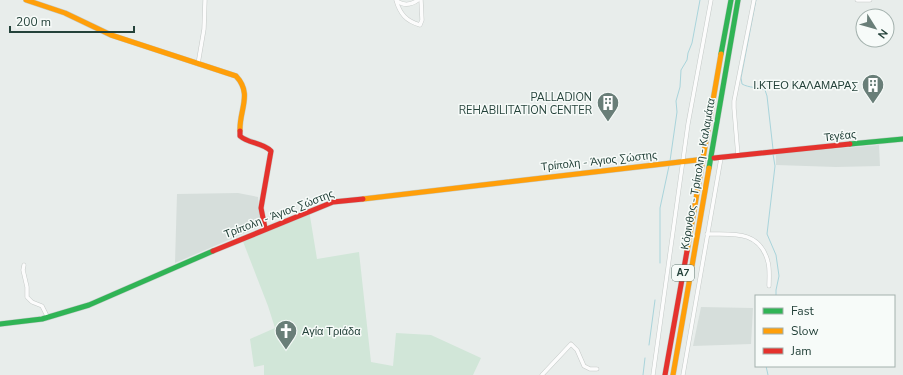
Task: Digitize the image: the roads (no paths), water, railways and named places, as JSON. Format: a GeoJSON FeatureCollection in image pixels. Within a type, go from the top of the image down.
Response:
{"type":"FeatureCollection","features":[{"type":"Feature","properties":{"kind":"main road"},"geometry":{"type":"LineString","coordinates":[[26,0],[65,13],[111,35],[236,76],[240,79],[244,84],[245,91],[240,136],[246,141],[265,145],[271,151],[261,208],[265,228]]}},
{"type":"Feature","properties":{"kind":"main road","name":"Κόρινθος - Τρίπολη - Καλαμάτα"},"geometry":{"type":"LineString","coordinates":[[665,375],[731,0]]}},
{"type":"Feature","properties":{"kind":"main road","name":"Κόρινθος - Τρίπολη - Καλαμάτα"},"geometry":{"type":"LineString","coordinates":[[673,375],[738,0]]}},
{"type":"Feature","properties":{"kind":"main road","name":"Τεγέας"},"geometry":{"type":"LineString","coordinates":[[738,156],[903,139]]}},
{"type":"Feature","properties":{"kind":"main road"},"geometry":{"type":"LineString","coordinates":[[714,158],[738,156]]}},
{"type":"Feature","properties":{"kind":"main road","name":"Τρίπολη - Άγιος Σώστης"},"geometry":{"type":"LineString","coordinates":[[0,324],[48,318],[64,313],[120,292],[265,228],[330,202],[697,160]]}},
{"type":"Feature","properties":{"kind":"street"},"geometry":{"type":"LineString","coordinates":[[198,64],[204,29],[205,0]]}},
{"type":"Feature","properties":{"kind":"street"},"geometry":{"type":"LineString","coordinates":[[396,0],[407,5],[419,0],[422,20],[420,25],[402,15],[398,10],[396,0]]}},
{"type":"Feature","properties":{"kind":"street"},"geometry":{"type":"LineString","coordinates":[[653,375],[688,124],[711,0]]}},
{"type":"Feature","properties":{"kind":"street"},"geometry":{"type":"LineString","coordinates":[[738,156],[734,101],[754,0]]}},
{"type":"Feature","properties":{"kind":"street"},"geometry":{"type":"LineString","coordinates":[[857,0],[870,0]]}},
{"type":"Feature","properties":{"kind":"street"},"geometry":{"type":"LineString","coordinates":[[684,375],[721,158]]}},
{"type":"Feature","properties":{"kind":"street"},"geometry":{"type":"LineString","coordinates":[[707,234],[750,237],[758,242],[764,251],[768,262],[769,286]]}},
{"type":"Feature","properties":{"kind":"street"},"geometry":{"type":"LineString","coordinates":[[24,265],[23,270],[27,287],[27,297],[32,302],[42,306],[48,318]]}},
{"type":"Feature","properties":{"kind":"street"},"geometry":{"type":"LineString","coordinates":[[544,374],[571,344],[577,350],[584,366],[597,370]]}},
{"type":"Feature","properties":{"kind":"waterway"},"geometry":{"type":"LineString","coordinates":[[670,161],[677,112],[676,101],[680,87],[681,70],[687,60],[692,43],[700,0]]}},
{"type":"Feature","properties":{"kind":"waterway"},"geometry":{"type":"LineString","coordinates":[[756,0],[741,78],[742,84],[765,90],[773,149]]}},
{"type":"Feature","properties":{"kind":"waterway"},"geometry":{"type":"LineString","coordinates":[[773,154],[775,166],[767,234],[776,255],[779,276],[776,295]]}},
{"type":"Feature","properties":{"kind":"waterway"},"geometry":{"type":"LineString","coordinates":[[660,263],[660,208],[669,166]]}},
{"type":"Feature","properties":{"kind":"waterway"},"geometry":{"type":"LineString","coordinates":[[649,345],[655,300]]}},
{"type":"Feature","properties":{"kind":"waterway"},"geometry":{"type":"LineString","coordinates":[[643,375],[645,358]]}},
{"type":"Feature","properties":{"kind":"waterway"},"geometry":{"type":"LineString","coordinates":[[766,367],[768,375]]}},
{"type":"Feature","properties":{"kind":"place","name":"Ι.ΚΤΕΟ ΚΑΛΑΜΑΡΑΣ"},"geometry":{"type":"Point","coordinates":[873,104]}},
{"type":"Feature","properties":{"kind":"place","name":"PALLADION REHABILITATION CENTER"},"geometry":{"type":"Point","coordinates":[608,122]}},
{"type":"Feature","properties":{"kind":"place","name":"Αγία Τριάδα"},"geometry":{"type":"Point","coordinates":[286,350]}}]}
